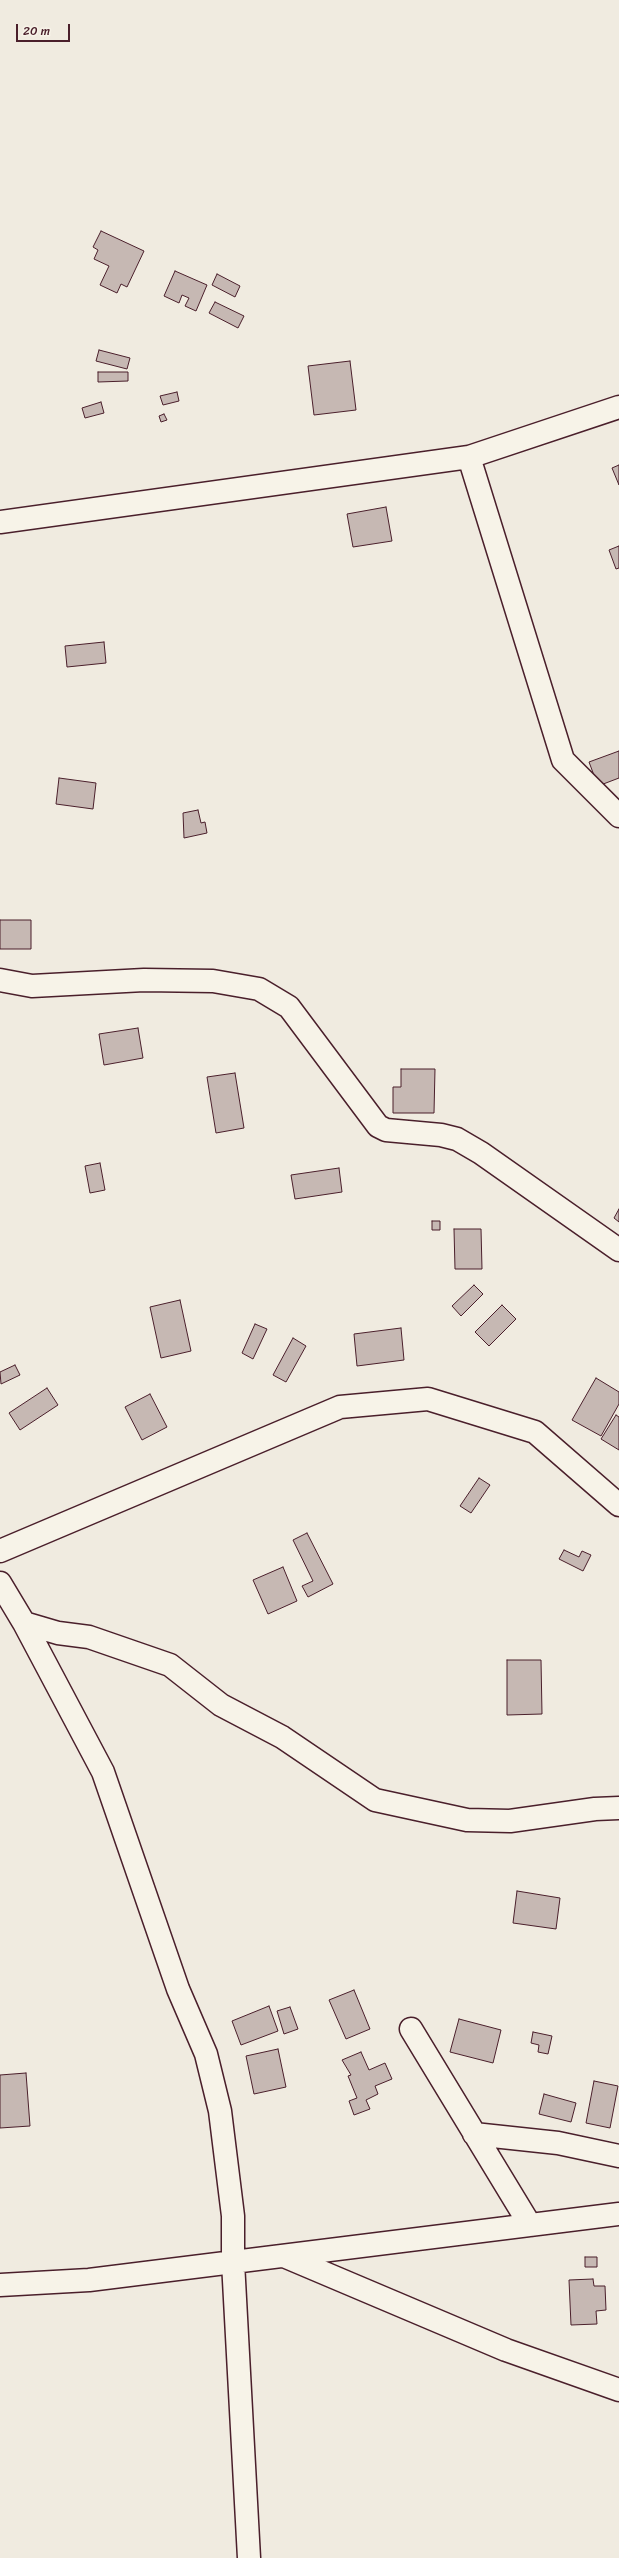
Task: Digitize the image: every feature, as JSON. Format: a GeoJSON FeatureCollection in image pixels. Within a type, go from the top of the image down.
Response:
{"type":"FeatureCollection","features":[{"type":"Feature","properties":{"kind":"street"},"geometry":{"type":"LineString","coordinates":[[0,522],[469,457],[619,407]]}},
{"type":"Feature","properties":{"kind":"street"},"geometry":{"type":"LineString","coordinates":[[469,457],[562,760],[619,816]]}},
{"type":"Feature","properties":{"kind":"street"},"geometry":{"type":"LineString","coordinates":[[0,980],[32,986],[144,980],[213,982],[259,989],[289,1006],[378,1126],[386,1130],[441,1135],[457,1139],[481,1152],[619,1250]]}},
{"type":"Feature","properties":{"kind":"street"},"geometry":{"type":"LineString","coordinates":[[0,1551],[340,1407],[428,1399],[535,1432],[619,1505]]}},
{"type":"Feature","properties":{"kind":"street"},"geometry":{"type":"LineString","coordinates":[[0,1583],[24,1623],[103,1772],[178,1989],[206,2054],[220,2111],[233,2216],[232,2262],[249,2558]]}},
{"type":"Feature","properties":{"kind":"street"},"geometry":{"type":"LineString","coordinates":[[24,1623],[58,1633],[89,1637],[170,1665],[221,1705],[282,1737],[375,1800],[467,1820],[510,1821],[595,1809],[619,1808]]}},
{"type":"Feature","properties":{"kind":"street"},"geometry":{"type":"LineString","coordinates":[[411,2030],[530,2225]]}},
{"type":"Feature","properties":{"kind":"street"},"geometry":{"type":"LineString","coordinates":[[474,2134],[558,2143],[619,2156]]}},
{"type":"Feature","properties":{"kind":"street"},"geometry":{"type":"LineString","coordinates":[[0,2285],[89,2280],[619,2214]]}},
{"type":"Feature","properties":{"kind":"street"},"geometry":{"type":"LineString","coordinates":[[283,2256],[506,2350],[619,2390]]}},
{"type":"Feature","properties":{"kind":"building"},"geometry":{"type":"Polygon","coordinates":[[[101,231],[144,251],[127,287],[121,284],[117,293],[100,285],[109,266],[94,259],[98,250],[93,247],[101,231]]]}},
{"type":"Feature","properties":{"kind":"building"},"geometry":{"type":"Polygon","coordinates":[[[175,271],[207,285],[196,311],[185,306],[189,298],[182,295],[179,303],[164,296],[175,271]]]}},
{"type":"Feature","properties":{"kind":"building"},"geometry":{"type":"Polygon","coordinates":[[[217,274],[240,286],[235,297],[212,285],[217,274]]]}},
{"type":"Feature","properties":{"kind":"building"},"geometry":{"type":"Polygon","coordinates":[[[215,302],[244,316],[238,328],[209,313],[215,302]]]}},
{"type":"Feature","properties":{"kind":"building"},"geometry":{"type":"Polygon","coordinates":[[[99,350],[130,358],[127,369],[96,361],[99,350]]]}},
{"type":"Feature","properties":{"kind":"building"},"geometry":{"type":"Polygon","coordinates":[[[350,361],[356,410],[314,415],[308,366],[350,361]]]}},
{"type":"Feature","properties":{"kind":"building"},"geometry":{"type":"Polygon","coordinates":[[[98,372],[128,372],[128,381],[98,382],[98,372]]]}},
{"type":"Feature","properties":{"kind":"building"},"geometry":{"type":"Polygon","coordinates":[[[177,392],[179,401],[163,405],[160,396],[177,392]]]}},
{"type":"Feature","properties":{"kind":"building"},"geometry":{"type":"Polygon","coordinates":[[[101,402],[104,413],[85,418],[82,408],[101,402]]]}},
{"type":"Feature","properties":{"kind":"building"},"geometry":{"type":"Polygon","coordinates":[[[164,414],[167,420],[161,422],[159,416],[164,414]]]}},
{"type":"Feature","properties":{"kind":"building"},"geometry":{"type":"Polygon","coordinates":[[[619,465],[619,485],[612,468],[619,465]]]}},
{"type":"Feature","properties":{"kind":"building"},"geometry":{"type":"Polygon","coordinates":[[[386,507],[392,541],[353,547],[347,514],[386,507]]]}},
{"type":"Feature","properties":{"kind":"building"},"geometry":{"type":"Polygon","coordinates":[[[619,546],[619,568],[616,569],[609,550],[619,546]]]}},
{"type":"Feature","properties":{"kind":"building"},"geometry":{"type":"Polygon","coordinates":[[[104,642],[106,663],[67,667],[65,646],[104,642]]]}},
{"type":"Feature","properties":{"kind":"building"},"geometry":{"type":"Polygon","coordinates":[[[619,751],[619,778],[598,786],[589,762],[619,751]]]}},
{"type":"Feature","properties":{"kind":"building"},"geometry":{"type":"Polygon","coordinates":[[[59,778],[96,783],[93,809],[56,804],[59,778]]]}},
{"type":"Feature","properties":{"kind":"building"},"geometry":{"type":"Polygon","coordinates":[[[198,810],[201,823],[205,822],[207,833],[184,838],[183,813],[198,810]]]}},
{"type":"Feature","properties":{"kind":"building"},"geometry":{"type":"Polygon","coordinates":[[[0,920],[31,920],[31,949],[0,949],[0,920]]]}},
{"type":"Feature","properties":{"kind":"building"},"geometry":{"type":"Polygon","coordinates":[[[138,1028],[143,1058],[104,1065],[99,1034],[138,1028]]]}},
{"type":"Feature","properties":{"kind":"building"},"geometry":{"type":"Polygon","coordinates":[[[401,1069],[435,1069],[434,1113],[393,1113],[393,1087],[401,1087],[401,1069]]]}},
{"type":"Feature","properties":{"kind":"building"},"geometry":{"type":"Polygon","coordinates":[[[235,1073],[244,1128],[216,1133],[207,1077],[235,1073]]]}},
{"type":"Feature","properties":{"kind":"building"},"geometry":{"type":"Polygon","coordinates":[[[100,1163],[105,1190],[90,1193],[85,1166],[100,1163]]]}},
{"type":"Feature","properties":{"kind":"building"},"geometry":{"type":"Polygon","coordinates":[[[339,1168],[342,1192],[295,1199],[291,1175],[339,1168]]]}},
{"type":"Feature","properties":{"kind":"building"},"geometry":{"type":"Polygon","coordinates":[[[619,1209],[619,1222],[614,1218],[619,1209]]]}},
{"type":"Feature","properties":{"kind":"building"},"geometry":{"type":"Polygon","coordinates":[[[432,1221],[440,1221],[440,1230],[432,1230],[432,1221]]]}},
{"type":"Feature","properties":{"kind":"building"},"geometry":{"type":"Polygon","coordinates":[[[454,1229],[481,1229],[482,1269],[455,1269],[454,1229]]]}},
{"type":"Feature","properties":{"kind":"building"},"geometry":{"type":"Polygon","coordinates":[[[474,1285],[483,1294],[461,1316],[452,1306],[474,1285]]]}},
{"type":"Feature","properties":{"kind":"building"},"geometry":{"type":"Polygon","coordinates":[[[180,1300],[191,1351],[161,1358],[150,1307],[180,1300]]]}},
{"type":"Feature","properties":{"kind":"building"},"geometry":{"type":"Polygon","coordinates":[[[502,1305],[516,1319],[489,1346],[475,1332],[502,1305]]]}},
{"type":"Feature","properties":{"kind":"building"},"geometry":{"type":"Polygon","coordinates":[[[255,1324],[267,1329],[253,1359],[242,1353],[255,1324]]]}},
{"type":"Feature","properties":{"kind":"building"},"geometry":{"type":"Polygon","coordinates":[[[401,1328],[404,1360],[357,1366],[354,1334],[401,1328]]]}},
{"type":"Feature","properties":{"kind":"building"},"geometry":{"type":"Polygon","coordinates":[[[293,1338],[306,1346],[286,1382],[273,1375],[293,1338]]]}},
{"type":"Feature","properties":{"kind":"building"},"geometry":{"type":"Polygon","coordinates":[[[15,1365],[20,1375],[1,1384],[0,1372],[15,1365]]]}},
{"type":"Feature","properties":{"kind":"building"},"geometry":{"type":"Polygon","coordinates":[[[596,1378],[619,1392],[619,1404],[601,1436],[572,1420],[596,1378]]]}},
{"type":"Feature","properties":{"kind":"building"},"geometry":{"type":"Polygon","coordinates":[[[47,1388],[58,1405],[20,1430],[9,1413],[47,1388]]]}},
{"type":"Feature","properties":{"kind":"building"},"geometry":{"type":"Polygon","coordinates":[[[150,1394],[167,1427],[142,1440],[125,1407],[150,1394]]]}},
{"type":"Feature","properties":{"kind":"building"},"geometry":{"type":"Polygon","coordinates":[[[616,1415],[619,1417],[619,1450],[601,1439],[616,1415]]]}},
{"type":"Feature","properties":{"kind":"building"},"geometry":{"type":"Polygon","coordinates":[[[479,1478],[490,1485],[471,1513],[460,1506],[479,1478]]]}},
{"type":"Feature","properties":{"kind":"building"},"geometry":{"type":"Polygon","coordinates":[[[307,1533],[333,1584],[308,1597],[302,1586],[313,1581],[293,1540],[307,1533]]]}},
{"type":"Feature","properties":{"kind":"building"},"geometry":{"type":"Polygon","coordinates":[[[564,1550],[579,1557],[582,1551],[591,1555],[583,1571],[559,1559],[564,1550]]]}},
{"type":"Feature","properties":{"kind":"building"},"geometry":{"type":"Polygon","coordinates":[[[283,1567],[297,1601],[268,1614],[253,1580],[283,1567]]]}},
{"type":"Feature","properties":{"kind":"building"},"geometry":{"type":"Polygon","coordinates":[[[507,1660],[541,1660],[542,1714],[507,1715],[507,1660]]]}},
{"type":"Feature","properties":{"kind":"building"},"geometry":{"type":"Polygon","coordinates":[[[517,1891],[560,1898],[556,1929],[513,1923],[517,1891]]]}},
{"type":"Feature","properties":{"kind":"building"},"geometry":{"type":"Polygon","coordinates":[[[354,1990],[370,2029],[346,2039],[329,2000],[354,1990]]]}},
{"type":"Feature","properties":{"kind":"building"},"geometry":{"type":"Polygon","coordinates":[[[269,2006],[278,2031],[241,2045],[232,2021],[269,2006]]]}},
{"type":"Feature","properties":{"kind":"building"},"geometry":{"type":"Polygon","coordinates":[[[290,2007],[298,2029],[284,2034],[277,2011],[290,2007]]]}},
{"type":"Feature","properties":{"kind":"building"},"geometry":{"type":"Polygon","coordinates":[[[459,2019],[501,2030],[493,2063],[450,2052],[459,2019]]]}},
{"type":"Feature","properties":{"kind":"building"},"geometry":{"type":"Polygon","coordinates":[[[533,2032],[552,2036],[548,2054],[538,2052],[539,2045],[531,2043],[533,2032]]]}},
{"type":"Feature","properties":{"kind":"building"},"geometry":{"type":"Polygon","coordinates":[[[278,2049],[286,2087],[254,2094],[246,2056],[278,2049]]]}},
{"type":"Feature","properties":{"kind":"building"},"geometry":{"type":"Polygon","coordinates":[[[361,2052],[369,2070],[385,2063],[392,2079],[375,2086],[378,2094],[366,2100],[370,2109],[354,2115],[349,2101],[357,2098],[348,2076],[351,2075],[342,2060],[361,2052]]]}},
{"type":"Feature","properties":{"kind":"building"},"geometry":{"type":"Polygon","coordinates":[[[26,2073],[30,2126],[0,2128],[0,2075],[26,2073]]]}},
{"type":"Feature","properties":{"kind":"building"},"geometry":{"type":"Polygon","coordinates":[[[594,2081],[618,2086],[610,2128],[586,2123],[594,2081]]]}},
{"type":"Feature","properties":{"kind":"building"},"geometry":{"type":"Polygon","coordinates":[[[544,2094],[576,2103],[571,2122],[539,2114],[544,2094]]]}},
{"type":"Feature","properties":{"kind":"building"},"geometry":{"type":"Polygon","coordinates":[[[585,2257],[597,2257],[597,2267],[585,2267],[585,2257]]]}},
{"type":"Feature","properties":{"kind":"building"},"geometry":{"type":"Polygon","coordinates":[[[593,2279],[594,2286],[605,2286],[606,2310],[596,2311],[597,2324],[571,2325],[569,2280],[593,2279]]]}}]}
